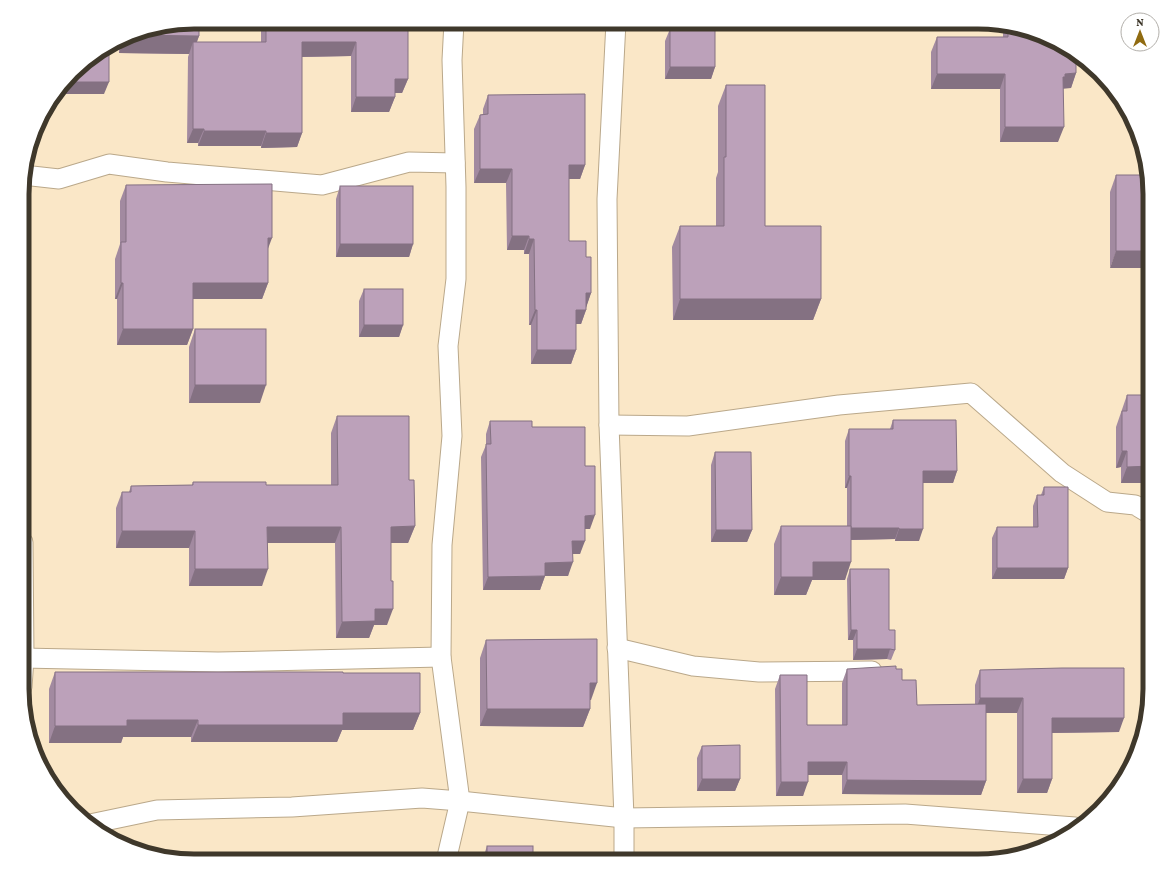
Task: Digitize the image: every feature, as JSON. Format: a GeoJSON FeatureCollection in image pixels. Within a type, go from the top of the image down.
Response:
{"type":"FeatureCollection","features":[{"type":"Feature","properties":{"kind":"street"},"geometry":{"type":"LineString","coordinates":[[448,854],[460,801],[441,657],[442,545],[452,436],[448,346],[456,279],[452,60],[454,29]]}},
{"type":"Feature","properties":{"kind":"street"},"geometry":{"type":"LineString","coordinates":[[616,29],[607,199],[609,425],[624,818],[624,854]]}},
{"type":"Feature","properties":{"kind":"street"},"geometry":{"type":"LineString","coordinates":[[30,176],[59,179],[109,164],[167,172],[322,185],[409,162],[455,163]]}},
{"type":"Feature","properties":{"kind":"street"},"geometry":{"type":"LineString","coordinates":[[609,425],[688,426],[839,405],[970,393],[1062,473],[1107,502],[1135,505],[1143,510]]}},
{"type":"Feature","properties":{"kind":"street"},"geometry":{"type":"LineString","coordinates":[[617,648],[693,666],[759,672],[887,670]]}},
{"type":"Feature","properties":{"kind":"street"},"geometry":{"type":"LineString","coordinates":[[29,658],[218,662],[441,657]]}},
{"type":"Feature","properties":{"kind":"street"},"geometry":{"type":"LineString","coordinates":[[97,822],[157,810],[292,807],[422,798],[624,818],[905,814],[1069,827]]}},
{"type":"Feature","properties":{"kind":"building"},"geometry":{"type":"Polygon","coordinates":[[[199,29],[199,36],[150,35],[172,30],[199,29]]]}},
{"type":"Feature","properties":{"kind":"building"},"geometry":{"type":"Polygon","coordinates":[[[266,29],[408,29],[408,79],[395,79],[395,97],[356,97],[356,42],[302,42],[302,133],[266,133],[266,131],[204,131],[204,129],[193,129],[193,42],[266,42],[266,29]]]}},
{"type":"Feature","properties":{"kind":"building"},"geometry":{"type":"Polygon","coordinates":[[[670,29],[715,29],[715,67],[670,67],[670,29]]]}},
{"type":"Feature","properties":{"kind":"building"},"geometry":{"type":"Polygon","coordinates":[[[1008,32],[1031,38],[1051,46],[1076,62],[1076,73],[1065,74],[1065,77],[1063,77],[1064,127],[1005,127],[1005,74],[937,74],[937,37],[1008,37],[1008,32]]]}},
{"type":"Feature","properties":{"kind":"building"},"geometry":{"type":"Polygon","coordinates":[[[109,52],[109,82],[73,82],[85,70],[109,52]]]}},
{"type":"Feature","properties":{"kind":"building"},"geometry":{"type":"Polygon","coordinates":[[[726,85],[765,85],[765,226],[821,226],[821,299],[680,299],[680,226],[724,226],[726,85]]]}},
{"type":"Feature","properties":{"kind":"building"},"geometry":{"type":"Polygon","coordinates":[[[585,94],[585,165],[569,165],[569,241],[586,241],[586,257],[591,257],[591,293],[586,293],[586,310],[576,310],[576,350],[537,350],[534,239],[529,239],[529,236],[512,236],[512,169],[480,169],[480,115],[488,114],[488,95],[585,94]]]}},
{"type":"Feature","properties":{"kind":"building"},"geometry":{"type":"Polygon","coordinates":[[[1116,175],[1142,175],[1143,251],[1116,251],[1116,175]]]}},
{"type":"Feature","properties":{"kind":"building"},"geometry":{"type":"Polygon","coordinates":[[[272,184],[272,238],[268,238],[268,283],[193,283],[193,329],[123,329],[121,242],[126,242],[126,185],[272,184]]]}},
{"type":"Feature","properties":{"kind":"building"},"geometry":{"type":"Polygon","coordinates":[[[340,186],[413,186],[413,244],[340,244],[340,186]]]}},
{"type":"Feature","properties":{"kind":"building"},"geometry":{"type":"Polygon","coordinates":[[[364,289],[403,289],[403,325],[364,325],[364,289]]]}},
{"type":"Feature","properties":{"kind":"building"},"geometry":{"type":"Polygon","coordinates":[[[195,329],[266,329],[266,385],[195,385],[195,329]]]}},
{"type":"Feature","properties":{"kind":"building"},"geometry":{"type":"Polygon","coordinates":[[[1127,395],[1143,395],[1143,466],[1127,467],[1127,451],[1122,451],[1122,411],[1127,411],[1127,395]]]}},
{"type":"Feature","properties":{"kind":"building"},"geometry":{"type":"Polygon","coordinates":[[[337,416],[409,416],[409,480],[414,480],[415,526],[391,527],[391,581],[393,581],[393,609],[375,609],[375,621],[342,622],[341,527],[267,527],[268,569],[195,569],[195,531],[122,531],[122,492],[131,492],[131,486],[193,485],[193,482],[266,482],[266,485],[338,485],[337,416]]]}},
{"type":"Feature","properties":{"kind":"building"},"geometry":{"type":"Polygon","coordinates":[[[893,420],[956,420],[957,471],[923,471],[923,529],[851,528],[849,429],[893,429],[893,420]]]}},
{"type":"Feature","properties":{"kind":"building"},"geometry":{"type":"Polygon","coordinates":[[[490,421],[532,421],[532,427],[585,427],[585,466],[595,466],[595,515],[585,516],[585,541],[572,541],[573,562],[545,563],[545,576],[488,577],[486,444],[491,444],[490,421]]]}},
{"type":"Feature","properties":{"kind":"building"},"geometry":{"type":"Polygon","coordinates":[[[715,452],[751,452],[752,530],[716,530],[715,452]]]}},
{"type":"Feature","properties":{"kind":"building"},"geometry":{"type":"Polygon","coordinates":[[[1044,487],[1068,487],[1068,568],[997,568],[997,527],[1038,527],[1037,495],[1044,495],[1044,487]]]}},
{"type":"Feature","properties":{"kind":"building"},"geometry":{"type":"Polygon","coordinates":[[[781,526],[851,526],[851,562],[813,562],[813,577],[781,577],[781,526]]]}},
{"type":"Feature","properties":{"kind":"building"},"geometry":{"type":"Polygon","coordinates":[[[850,569],[889,569],[889,630],[895,630],[895,650],[857,649],[857,630],[851,630],[850,569]]]}},
{"type":"Feature","properties":{"kind":"building"},"geometry":{"type":"Polygon","coordinates":[[[597,639],[597,683],[590,683],[590,709],[487,709],[486,640],[597,639]]]}},
{"type":"Feature","properties":{"kind":"building"},"geometry":{"type":"Polygon","coordinates":[[[896,666],[896,669],[902,669],[902,680],[916,680],[917,705],[986,704],[986,781],[847,780],[847,762],[808,762],[808,782],[781,782],[780,675],[807,675],[807,725],[847,725],[847,669],[896,666]]]}},
{"type":"Feature","properties":{"kind":"building"},"geometry":{"type":"Polygon","coordinates":[[[1124,668],[1124,718],[1052,718],[1052,779],[1023,779],[1023,698],[980,698],[980,670],[1124,668]]]}},
{"type":"Feature","properties":{"kind":"building"},"geometry":{"type":"Polygon","coordinates":[[[55,672],[420,673],[420,713],[343,713],[343,725],[198,725],[198,720],[127,720],[127,726],[55,726],[55,672]]]}},
{"type":"Feature","properties":{"kind":"building"},"geometry":{"type":"Polygon","coordinates":[[[740,745],[740,779],[702,779],[702,746],[740,745]]]}},
{"type":"Feature","properties":{"kind":"building"},"geometry":{"type":"Polygon","coordinates":[[[487,846],[533,846],[533,854],[487,854],[487,846]]]}}]}
